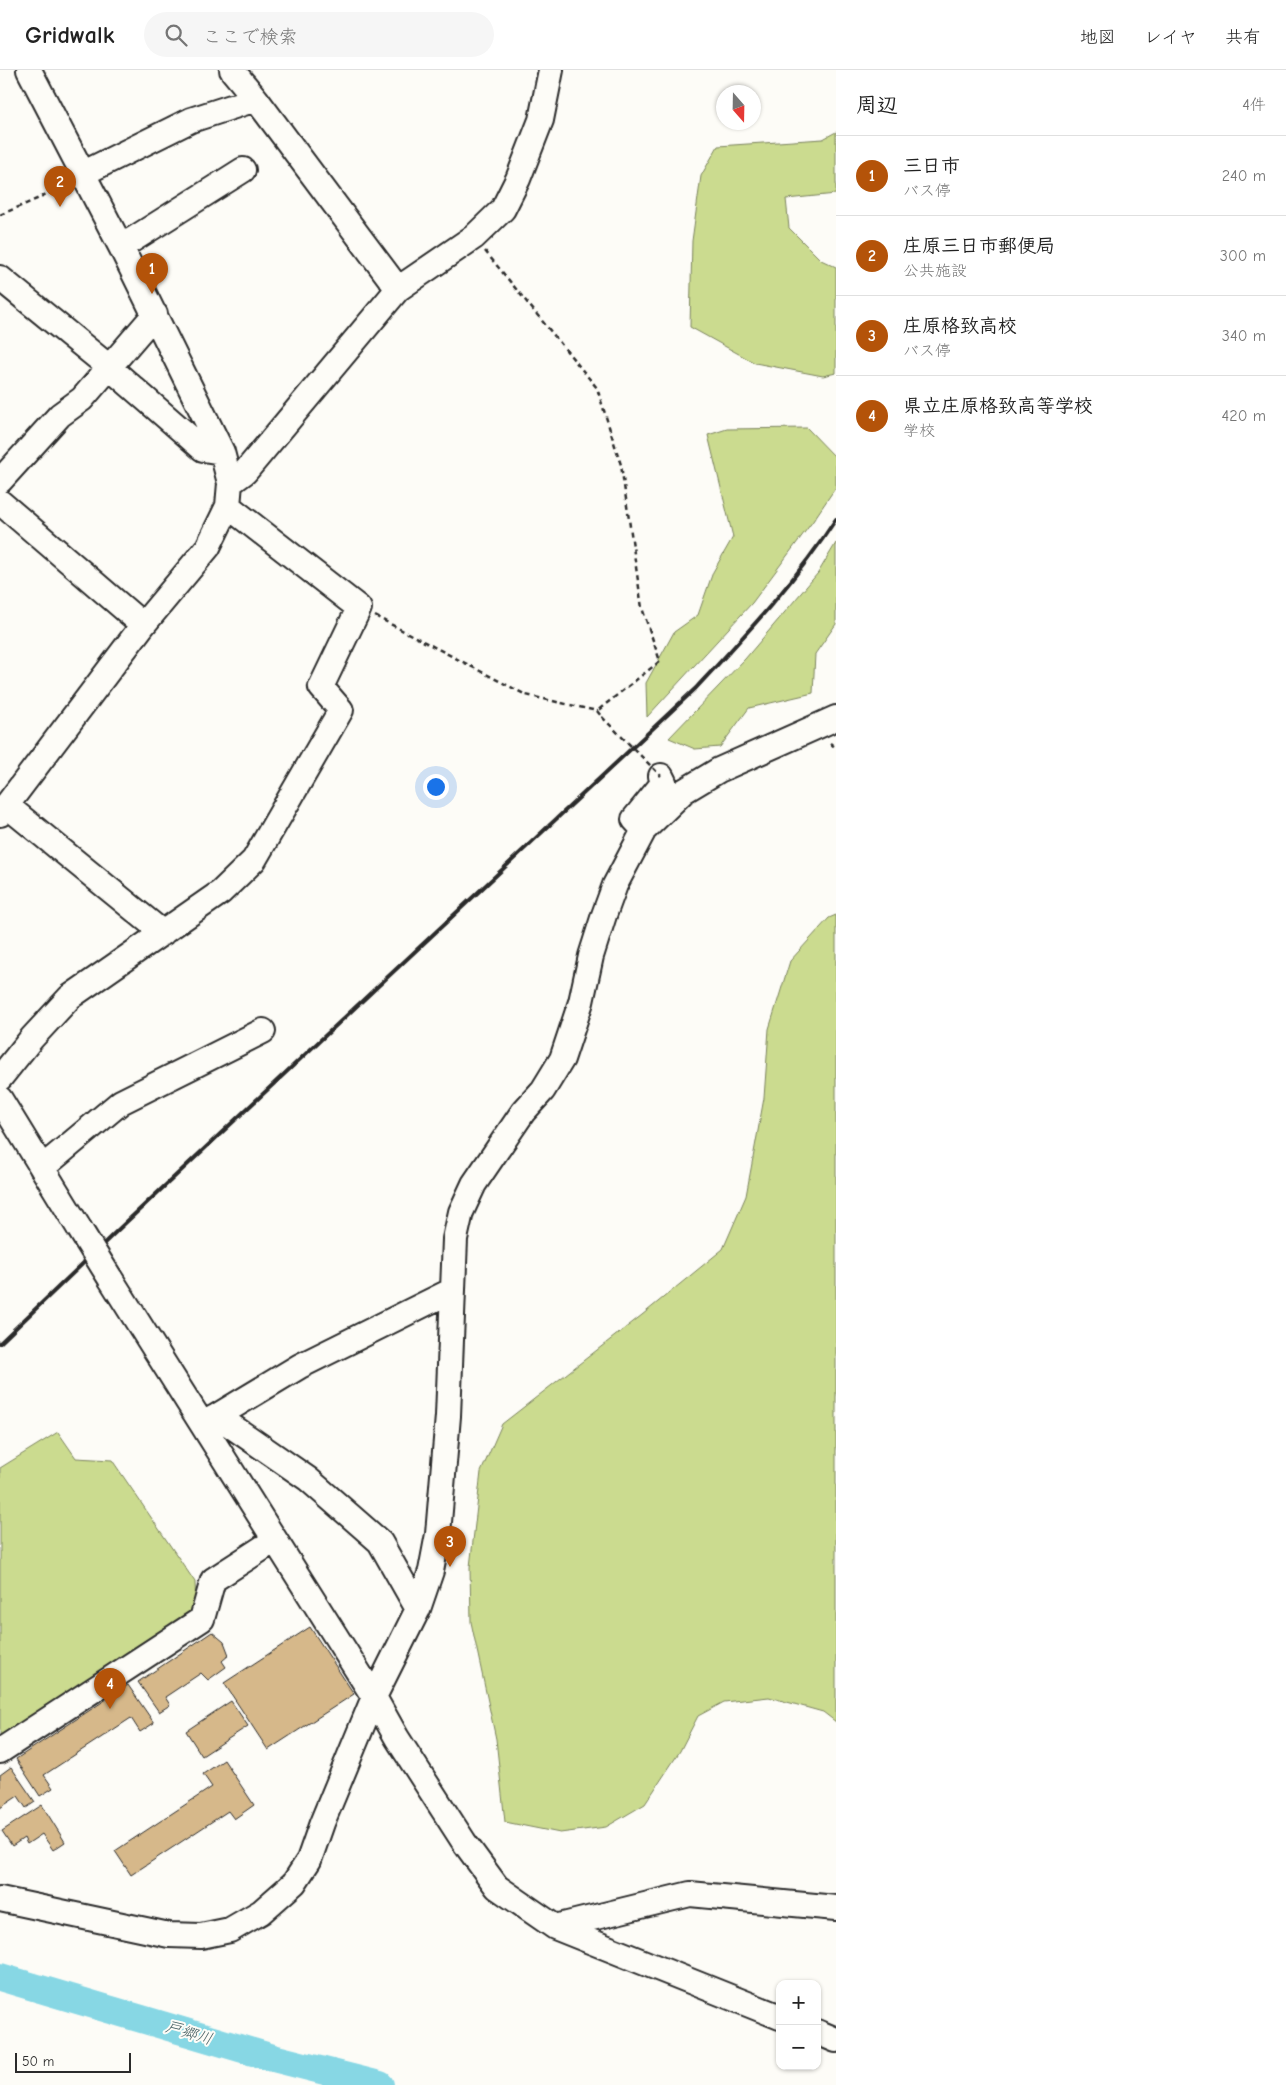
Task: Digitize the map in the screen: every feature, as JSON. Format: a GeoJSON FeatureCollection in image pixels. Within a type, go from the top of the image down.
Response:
{"type":"FeatureCollection","features":[{"type":"Feature","properties":{"kind":"street"},"geometry":{"type":"LineString","coordinates":[[0,1078],[32,1038],[70,997],[221,892],[254,860],[341,710],[321,687],[359,608],[229,495],[222,452],[155,314],[29,70]]}},
{"type":"Feature","properties":{"kind":"street"},"geometry":{"type":"LineString","coordinates":[[232,70],[256,99],[398,290]]}},
{"type":"Feature","properties":{"kind":"street"},"geometry":{"type":"LineString","coordinates":[[163,933],[2,810],[144,625],[208,547],[229,495],[245,472],[398,290],[474,237],[503,209],[518,179],[541,120],[551,70]]}},
{"type":"Feature","properties":{"kind":"street"},"geometry":{"type":"LineString","coordinates":[[82,174],[190,120],[256,99]]}},
{"type":"Feature","properties":{"kind":"street"},"geometry":{"type":"LineString","coordinates":[[121,247],[243,170]]}},
{"type":"Feature","properties":{"kind":"street"},"geometry":{"type":"LineString","coordinates":[[0,278],[109,367],[203,448],[222,452]]}},
{"type":"Feature","properties":{"kind":"street"},"geometry":{"type":"LineString","coordinates":[[0,481],[60,415],[82,399],[155,314]]}},
{"type":"Feature","properties":{"kind":"street"},"geometry":{"type":"LineString","coordinates":[[3,510],[144,625]]}},
{"type":"Feature","properties":{"kind":"street"},"geometry":{"type":"LineString","coordinates":[[0,1899],[169,1936],[201,1936],[230,1930],[261,1912],[294,1883],[309,1860],[322,1823],[374,1697],[418,1609],[430,1571],[438,1534],[448,1416],[455,1239],[461,1212],[474,1184],[523,1112],[543,1090],[562,1059],[581,1002],[591,956],[604,915],[616,885],[644,830],[684,791],[719,770],[836,718]]}},
{"type":"Feature","properties":{"kind":"street"},"geometry":{"type":"LineString","coordinates":[[644,830],[634,819],[664,782],[661,776]]}},
{"type":"Feature","properties":{"kind":"street"},"geometry":{"type":"LineString","coordinates":[[42,1168],[121,1102],[263,1032]]}},
{"type":"Feature","properties":{"kind":"street"},"geometry":{"type":"LineString","coordinates":[[0,1099],[110,1278],[210,1420],[275,1540],[374,1697],[397,1738],[459,1834],[497,1887],[555,1927],[776,2015]]}},
{"type":"Feature","properties":{"kind":"street"},"geometry":{"type":"LineString","coordinates":[[210,1420],[300,1366],[453,1290]]}},
{"type":"Feature","properties":{"kind":"street"},"geometry":{"type":"LineString","coordinates":[[210,1420],[308,1479],[380,1542],[418,1609]]}},
{"type":"Feature","properties":{"kind":"street"},"geometry":{"type":"LineString","coordinates":[[0,1751],[202,1619],[213,1580],[275,1540]]}},
{"type":"Feature","properties":{"kind":"street"},"geometry":{"type":"LineString","coordinates":[[555,1927],[690,1894],[836,1908]]}},
{"type":"Feature","properties":{"kind":"street"},"geometry":{"type":"LineString","coordinates":[[821,2034],[836,2040]]}},
{"type":"Feature","properties":{"kind":"path"},"geometry":{"type":"LineString","coordinates":[[0,215],[38,199],[82,174]]}},
{"type":"Feature","properties":{"kind":"path"},"geometry":{"type":"LineString","coordinates":[[474,237],[597,388],[621,465],[642,608],[660,662],[597,711]]}},
{"type":"Feature","properties":{"kind":"path"},"geometry":{"type":"LineString","coordinates":[[359,608],[526,695],[597,711],[661,776]]}},
{"type":"Feature","properties":{"kind":"green space"},"geometry":{"type":"Polygon","coordinates":[[[836,132],[836,194],[786,199],[789,228],[821,260],[836,267],[836,373],[823,376],[755,363],[690,327],[692,241],[701,176],[718,146],[823,139],[836,132]]]}},
{"type":"Feature","properties":{"kind":"green space"},"geometry":{"type":"Polygon","coordinates":[[[807,428],[836,458],[836,487],[752,603],[647,717],[646,683],[674,632],[698,615],[713,572],[733,537],[708,435],[727,429],[807,428]]]}},
{"type":"Feature","properties":{"kind":"green space"},"geometry":{"type":"Polygon","coordinates":[[[836,543],[836,624],[815,654],[813,693],[749,708],[720,747],[695,749],[669,738],[745,659],[818,573],[836,543]]]}},
{"type":"Feature","properties":{"kind":"green space"},"geometry":{"type":"Polygon","coordinates":[[[836,915],[836,1722],[823,1712],[769,1697],[724,1702],[698,1716],[680,1751],[645,1804],[606,1827],[560,1833],[505,1822],[496,1739],[471,1622],[470,1567],[481,1472],[502,1424],[723,1249],[746,1196],[764,1098],[769,1029],[790,961],[829,918],[836,915]]]}},
{"type":"Feature","properties":{"kind":"green space"},"geometry":{"type":"Polygon","coordinates":[[[58,1432],[76,1458],[112,1460],[195,1582],[196,1611],[0,1737],[0,1468],[58,1432]]]}},
{"type":"Feature","properties":{"kind":"building"},"geometry":{"type":"Polygon","coordinates":[[[310,1627],[354,1694],[268,1750],[224,1683],[310,1627]]]}},
{"type":"Feature","properties":{"kind":"building"},"geometry":{"type":"Polygon","coordinates":[[[212,1632],[224,1642],[229,1655],[222,1661],[226,1667],[208,1680],[201,1673],[165,1697],[170,1705],[159,1712],[138,1682],[212,1632]]]}},
{"type":"Feature","properties":{"kind":"building"},"geometry":{"type":"Polygon","coordinates":[[[128,1685],[154,1723],[140,1732],[131,1718],[44,1775],[53,1788],[40,1796],[16,1759],[128,1685]]]}},
{"type":"Feature","properties":{"kind":"building"},"geometry":{"type":"Polygon","coordinates":[[[231,1701],[248,1726],[202,1756],[186,1731],[231,1701]]]}},
{"type":"Feature","properties":{"kind":"building"},"geometry":{"type":"Polygon","coordinates":[[[224,1760],[254,1805],[234,1819],[228,1811],[131,1875],[115,1851],[212,1787],[203,1774],[224,1760]]]}},
{"type":"Feature","properties":{"kind":"building"},"geometry":{"type":"Polygon","coordinates":[[[11,1767],[35,1802],[26,1808],[18,1796],[0,1808],[0,1775],[11,1767]]]}},
{"type":"Feature","properties":{"kind":"building"},"geometry":{"type":"Polygon","coordinates":[[[42,1805],[65,1842],[53,1850],[42,1834],[27,1844],[24,1838],[12,1846],[2,1831],[42,1805]]]}},
{"type":"Feature","properties":{"kind":"waterway","name":"戸郷川"},"geometry":{"type":"LineString","coordinates":[[0,1977],[273,2058],[380,2085]]}},
{"type":"Feature","properties":{"kind":"railway"},"geometry":{"type":"LineString","coordinates":[[0,1343],[121,1227],[696,688],[752,627],[787,585],[821,542],[836,519]]}},
{"type":"Feature","properties":{"kind":"place","name":"庄原三日市郵便局"},"geometry":{"type":"Point","coordinates":[60,207]}},
{"type":"Feature","properties":{"kind":"place","name":"三日市"},"geometry":{"type":"Point","coordinates":[152,294]}},
{"type":"Feature","properties":{"kind":"place","name":"庄原格致高校"},"geometry":{"type":"Point","coordinates":[450,1567]}},
{"type":"Feature","properties":{"kind":"place","name":"県立庄原格致高等学校"},"geometry":{"type":"Point","coordinates":[110,1709]}}]}
